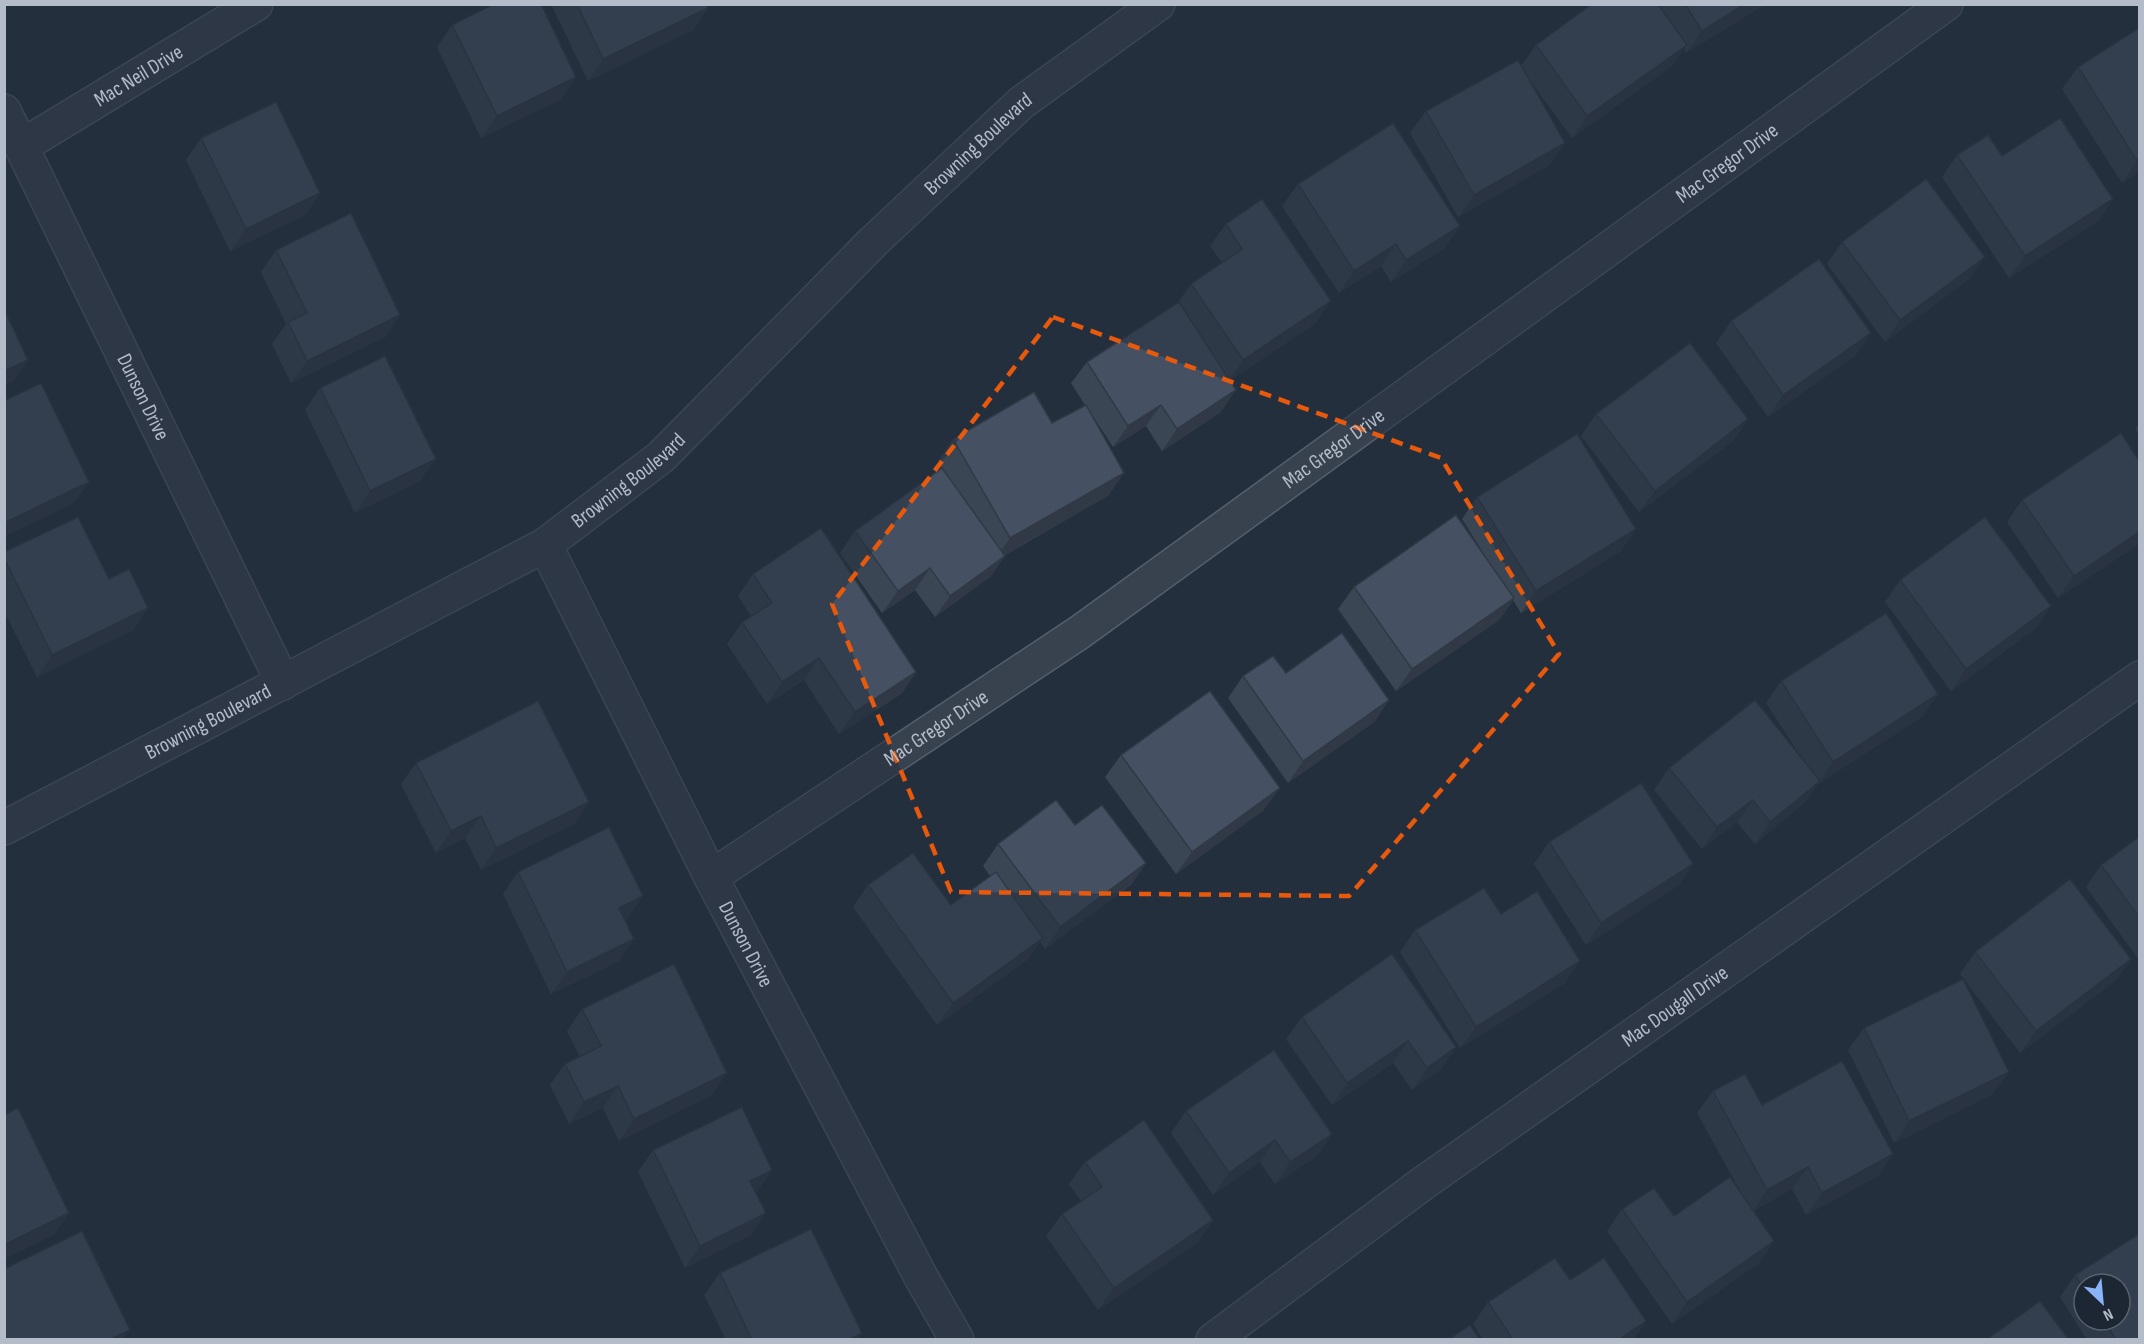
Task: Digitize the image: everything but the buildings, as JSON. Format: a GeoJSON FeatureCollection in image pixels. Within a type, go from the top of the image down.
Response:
{"type":"FeatureCollection","features":[{"type":"Feature","properties":{"kind":"street","name":"Mac Neil Drive"},"geometry":{"type":"LineString","coordinates":[[22,146],[256,4]]}},
{"type":"Feature","properties":{"kind":"street","name":"Browning Boulevard"},"geometry":{"type":"LineString","coordinates":[[4,828],[545,545],[661,457],[873,242],[1021,103],[1158,4]]}},
{"type":"Feature","properties":{"kind":"street","name":"Mac Gregor Drive"},"geometry":{"type":"LineString","coordinates":[[711,878],[1080,632],[1946,4]]}},
{"type":"Feature","properties":{"kind":"street","name":"Dunson Drive"},"geometry":{"type":"LineString","coordinates":[[4,111],[283,683]]}},
{"type":"Feature","properties":{"kind":"street","name":"Dunson Drive"},"geometry":{"type":"LineString","coordinates":[[545,545],[711,878],[921,1277],[957,1340]]}},
{"type":"Feature","properties":{"kind":"street","name":"Mac Dougall Drive"},"geometry":{"type":"LineString","coordinates":[[1214,1340],[1422,1184],[2139,678]]}},
{"type":"Feature","properties":{"kind":"highlighted area"},"geometry":{"type":"Polygon","coordinates":[[[1053,317],[1441,458],[1559,654],[1349,896],[951,892],[832,604],[1053,317]]]}}]}
